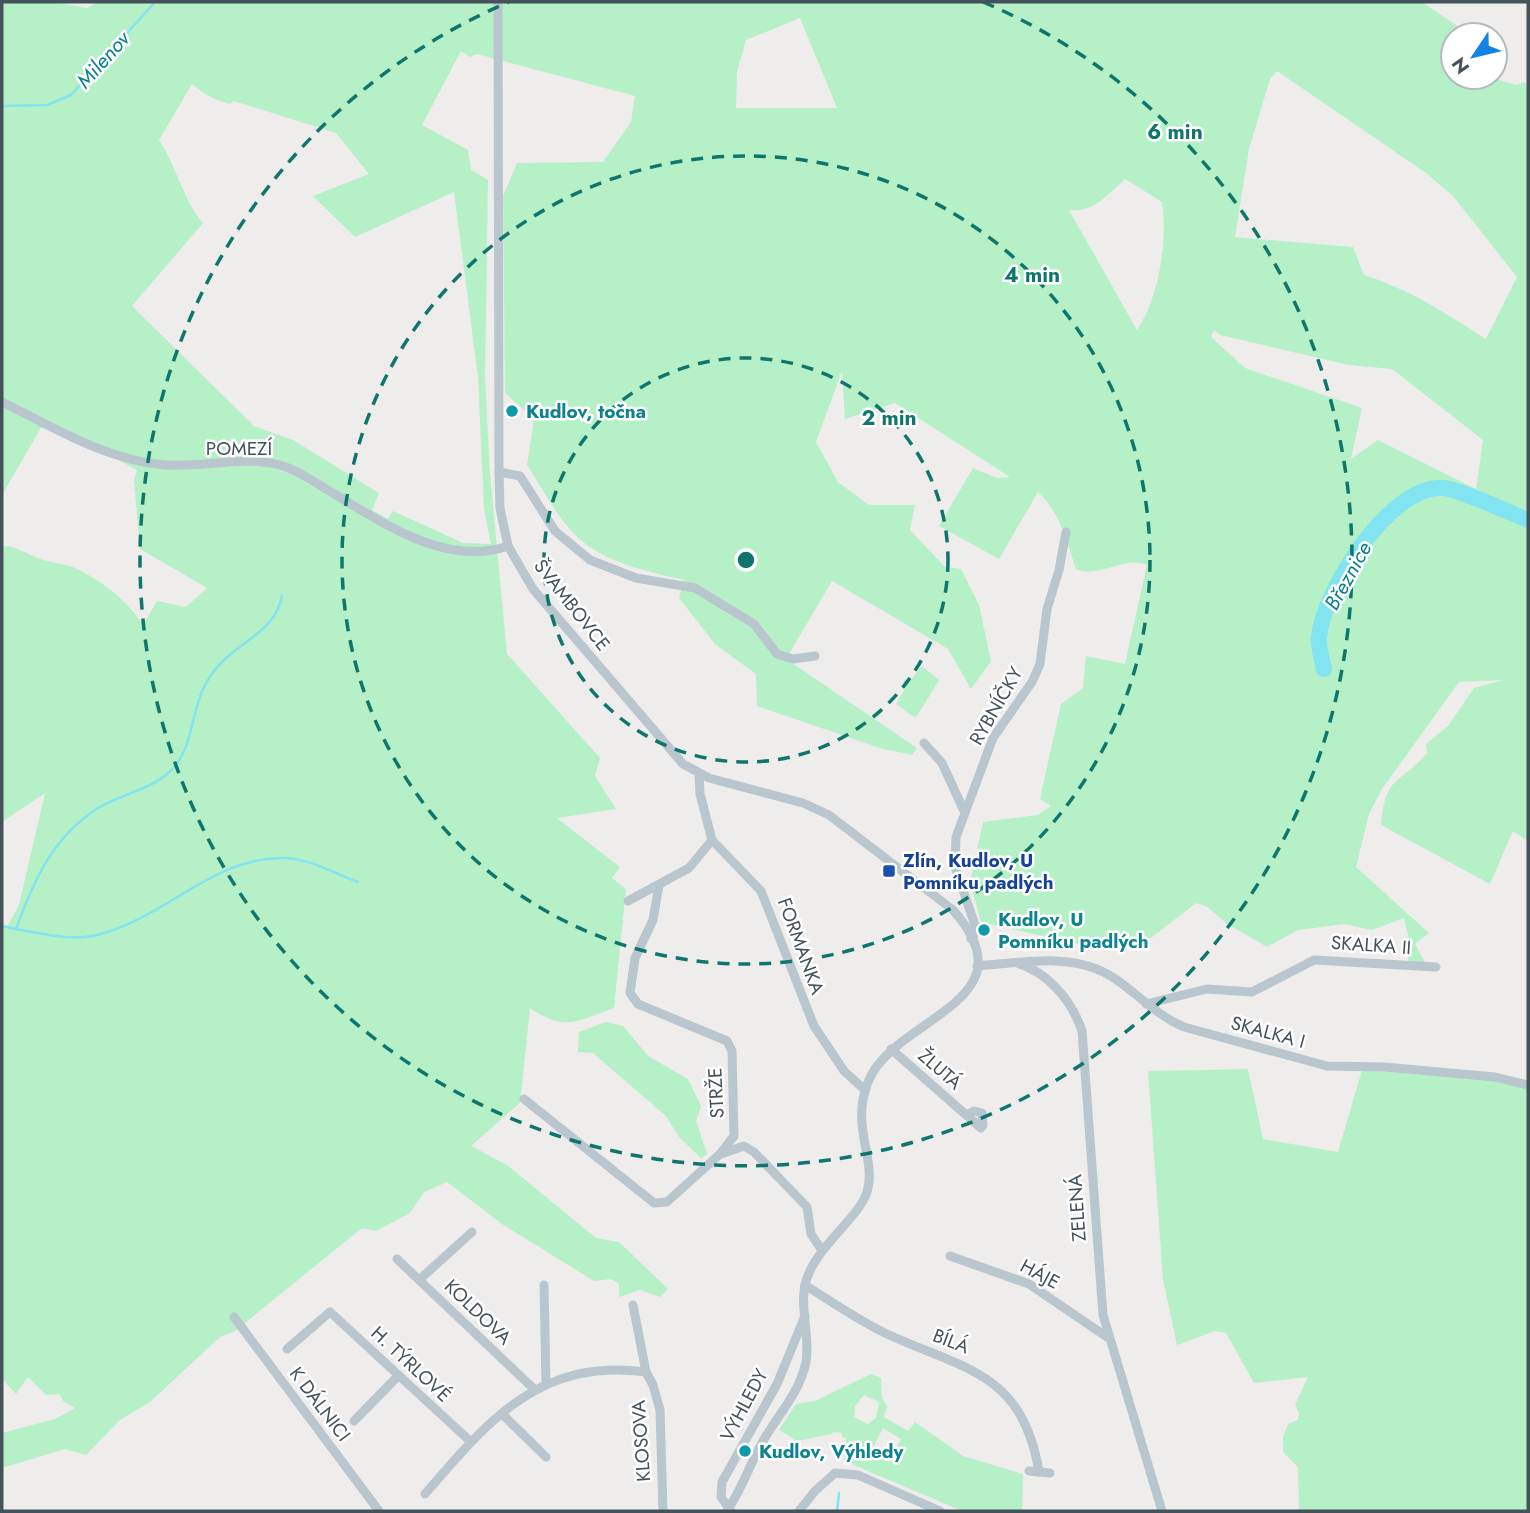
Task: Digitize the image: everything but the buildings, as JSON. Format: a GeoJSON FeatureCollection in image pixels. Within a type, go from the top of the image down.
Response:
{"type":"FeatureCollection","features":[{"type":"Feature","properties":{"kind":"street","name":"ŠVAMBOVCE"},"geometry":{"type":"LineString","coordinates":[[498,2],[499,472],[500,508],[508,546],[533,589],[676,758],[699,774],[816,808],[953,910],[971,939]]}},
{"type":"Feature","properties":{"kind":"street","name":"POMEZÍ"},"geometry":{"type":"LineString","coordinates":[[2,402],[103,450],[135,460],[191,466],[234,462],[280,465],[302,474],[410,537],[472,552],[508,546]]}},
{"type":"Feature","properties":{"kind":"street"},"geometry":{"type":"LineString","coordinates":[[499,472],[520,476],[555,531],[590,560],[636,578],[695,588],[754,624],[777,654],[793,659],[815,656]]}},
{"type":"Feature","properties":{"kind":"street","name":"RYBNÍČKY"},"geometry":{"type":"LineString","coordinates":[[971,939],[977,931],[976,926],[959,881],[953,852],[993,738],[1032,682],[1040,664],[1047,609],[1059,570],[1066,532]]}},
{"type":"Feature","properties":{"kind":"street"},"geometry":{"type":"LineString","coordinates":[[924,743],[942,763],[965,813]]}},
{"type":"Feature","properties":{"kind":"street","name":"FORMANKA"},"geometry":{"type":"LineString","coordinates":[[699,774],[700,794],[712,840],[761,891],[814,1026],[844,1072],[865,1090]]}},
{"type":"Feature","properties":{"kind":"street"},"geometry":{"type":"LineString","coordinates":[[628,901],[695,864],[712,840]]}},
{"type":"Feature","properties":{"kind":"street","name":"STRŽE"},"geometry":{"type":"LineString","coordinates":[[524,1098],[654,1203],[667,1202],[720,1154],[735,1133],[730,1045],[722,1037],[638,1004],[630,993],[635,958],[653,920],[659,885]]}},
{"type":"Feature","properties":{"kind":"street"},"geometry":{"type":"LineString","coordinates":[[729,1511],[763,1441],[801,1378],[807,1352],[804,1285],[821,1249],[867,1193],[869,1174],[860,1115],[865,1090],[875,1069],[891,1049],[963,999],[973,982],[977,966],[971,939]]}},
{"type":"Feature","properties":{"kind":"street","name":"SKALKA II"},"geometry":{"type":"LineString","coordinates":[[1146,1004],[1207,989],[1252,992],[1314,960],[1436,967]]}},
{"type":"Feature","properties":{"kind":"street"},"geometry":{"type":"LineString","coordinates":[[977,966],[1017,963]]}},
{"type":"Feature","properties":{"kind":"street","name":"SKALKA I"},"geometry":{"type":"LineString","coordinates":[[1017,963],[1083,963],[1114,978],[1163,1018],[1184,1027],[1327,1066],[1384,1067],[1494,1077],[1528,1085]]}},
{"type":"Feature","properties":{"kind":"street","name":"ZELENÁ"},"geometry":{"type":"LineString","coordinates":[[1017,963],[1034,970],[1059,992],[1074,1012],[1082,1031],[1094,1220],[1107,1337],[1162,1511]]}},
{"type":"Feature","properties":{"kind":"street","name":"ŽLUTÁ"},"geometry":{"type":"LineString","coordinates":[[891,1049],[966,1115]]}},
{"type":"Feature","properties":{"kind":"street"},"geometry":{"type":"LineString","coordinates":[[720,1154],[744,1146],[754,1152],[807,1207],[811,1234],[821,1249]]}},
{"type":"Feature","properties":{"kind":"street"},"geometry":{"type":"LineString","coordinates":[[419,1280],[472,1232]]}},
{"type":"Feature","properties":{"kind":"street","name":"HÁJE"},"geometry":{"type":"LineString","coordinates":[[950,1256],[1029,1284],[1107,1337]]}},
{"type":"Feature","properties":{"kind":"street","name":"KOLDOVA"},"geometry":{"type":"LineString","coordinates":[[397,1259],[535,1391]]}},
{"type":"Feature","properties":{"kind":"street"},"geometry":{"type":"LineString","coordinates":[[544,1285],[546,1384]]}},
{"type":"Feature","properties":{"kind":"street","name":"BÍLÁ"},"geometry":{"type":"LineString","coordinates":[[804,1285],[881,1331],[971,1368],[990,1379],[1019,1415],[1034,1472],[1049,1473]]}},
{"type":"Feature","properties":{"kind":"street","name":"KLOSOVA"},"geometry":{"type":"LineString","coordinates":[[633,1305],[646,1371],[660,1410],[663,1511]]}},
{"type":"Feature","properties":{"kind":"street","name":"H. TÝRLOVÉ"},"geometry":{"type":"LineString","coordinates":[[287,1349],[330,1312],[470,1441]]}},
{"type":"Feature","properties":{"kind":"street","name":"VÝHLEDY"},"geometry":{"type":"LineString","coordinates":[[729,1511],[721,1497],[722,1482],[777,1384],[806,1315]]}},
{"type":"Feature","properties":{"kind":"street","name":"K DÁLNICI"},"geometry":{"type":"LineString","coordinates":[[234,1317],[379,1511]]}},
{"type":"Feature","properties":{"kind":"street"},"geometry":{"type":"LineString","coordinates":[[425,1494],[470,1441],[502,1414],[546,1384],[578,1372],[646,1371]]}},
{"type":"Feature","properties":{"kind":"street"},"geometry":{"type":"LineString","coordinates":[[354,1421],[398,1376]]}},
{"type":"Feature","properties":{"kind":"street"},"geometry":{"type":"LineString","coordinates":[[502,1414],[546,1457]]}},
{"type":"Feature","properties":{"kind":"street"},"geometry":{"type":"LineString","coordinates":[[799,1511],[835,1473],[858,1475],[938,1511]]}},
{"type":"Feature","properties":{"kind":"green space"},"geometry":{"type":"Polygon","coordinates":[[[2,2],[54,2],[87,8],[98,2],[1422,2],[1450,21],[1439,21],[1439,91],[1509,91],[1509,83],[1516,85],[1524,82],[1528,85],[1528,841],[1513,831],[1490,884],[1381,825],[1390,788],[1427,753],[1426,744],[1448,726],[1474,688],[1503,680],[1459,682],[1382,789],[1369,814],[1356,867],[1429,933],[1415,944],[1426,964],[1408,963],[1409,939],[1404,918],[1372,930],[1345,924],[1298,930],[1267,947],[1226,923],[1206,906],[1196,903],[1151,938],[1082,945],[981,922],[970,882],[983,822],[1038,815],[1051,806],[1040,799],[1061,704],[1083,688],[1086,656],[1125,664],[1147,565],[1129,563],[1094,571],[1076,569],[1057,518],[1038,492],[999,559],[939,526],[973,468],[997,478],[1010,477],[895,403],[845,419],[842,371],[816,442],[838,482],[869,505],[915,505],[910,530],[945,567],[961,569],[979,605],[991,661],[971,689],[948,649],[832,581],[786,659],[917,748],[912,755],[883,749],[757,706],[756,674],[715,644],[679,598],[684,580],[605,556],[582,541],[566,525],[527,465],[534,419],[505,393],[503,196],[517,163],[603,162],[631,122],[635,96],[477,54],[470,57],[461,51],[422,125],[468,150],[471,170],[488,180],[485,377],[490,474],[507,654],[600,758],[595,776],[616,809],[557,818],[620,867],[612,878],[626,889],[614,1008],[581,1020],[562,1022],[552,1020],[530,1008],[520,1103],[471,1146],[507,1165],[596,1238],[619,1242],[668,1289],[660,1297],[640,1290],[619,1297],[619,1284],[611,1279],[594,1281],[502,1224],[447,1182],[424,1192],[410,1213],[376,1231],[362,1228],[235,1331],[220,1337],[150,1402],[120,1420],[86,1455],[65,1449],[2,1468],[2,1433],[55,1419],[75,1408],[64,1402],[59,1394],[46,1395],[28,1377],[16,1394],[2,1379],[2,925],[8,925],[19,905],[45,793],[2,822],[2,546],[16,548],[42,560],[70,566],[85,573],[122,600],[143,625],[157,601],[186,607],[207,588],[140,549],[134,480],[137,470],[45,421],[2,495],[2,2]],[[800,18],[746,40],[737,72],[736,108],[837,108],[800,18]],[[1277,71],[1270,79],[1249,149],[1235,237],[1353,247],[1364,275],[1412,295],[1486,339],[1517,277],[1453,196],[1426,173],[1277,71]],[[192,84],[159,140],[190,204],[203,223],[132,306],[254,426],[293,440],[379,493],[372,510],[388,519],[393,511],[463,543],[491,544],[484,509],[478,377],[454,192],[355,237],[313,196],[369,174],[336,133],[234,101],[230,104],[224,102],[192,84]],[[1125,179],[1092,206],[1069,210],[1137,330],[1145,317],[1156,285],[1163,251],[1164,217],[1162,202],[1125,179]],[[1214,330],[1211,337],[1245,368],[1362,408],[1351,459],[1378,440],[1476,489],[1483,440],[1392,369],[1349,365],[1220,335],[1214,330]]]}},
{"type":"Feature","properties":{"kind":"green space"},"geometry":{"type":"Polygon","coordinates":[[[922,666],[939,680],[914,717],[896,704],[905,689],[902,686],[905,679],[910,681],[922,666]]]}},
{"type":"Feature","properties":{"kind":"green space"},"geometry":{"type":"Polygon","coordinates":[[[606,1022],[623,1026],[648,1056],[688,1079],[701,1106],[696,1121],[707,1154],[701,1158],[679,1137],[666,1116],[593,1053],[578,1052],[579,1032],[606,1022]]]}},
{"type":"Feature","properties":{"kind":"green space"},"geometry":{"type":"Polygon","coordinates":[[[1248,1069],[1263,1139],[1338,1152],[1362,1070],[1491,1080],[1528,1088],[1528,1511],[1299,1511],[1298,1467],[1283,1452],[1283,1437],[1288,1424],[1298,1420],[1299,1413],[1295,1405],[1308,1377],[1254,1383],[1226,1333],[1215,1331],[1177,1345],[1163,1280],[1148,1071],[1248,1069]]]}},
{"type":"Feature","properties":{"kind":"green space"},"geometry":{"type":"Polygon","coordinates":[[[871,1374],[881,1378],[882,1397],[887,1407],[884,1417],[908,1431],[915,1422],[963,1456],[1023,1474],[1022,1511],[962,1511],[844,1461],[846,1438],[842,1437],[842,1433],[833,1432],[797,1441],[779,1430],[796,1404],[815,1401],[871,1374]],[[864,1395],[855,1406],[854,1417],[868,1424],[876,1418],[879,1402],[864,1395]],[[883,1428],[871,1452],[889,1462],[901,1439],[883,1428]]]}},
{"type":"Feature","properties":{"kind":"waterway","name":"Milenov"},"geometry":{"type":"LineString","coordinates":[[2,106],[47,105],[71,95],[155,2]]}},
{"type":"Feature","properties":{"kind":"waterway","name":"Březnice"},"geometry":{"type":"LineString","coordinates":[[1324,669],[1319,637],[1333,594],[1363,544],[1402,503],[1423,491],[1451,489],[1528,520]]}},
{"type":"Feature","properties":{"kind":"waterway"},"geometry":{"type":"LineString","coordinates":[[2,926],[16,929],[46,861],[82,820],[98,808],[159,780],[176,765],[188,742],[198,703],[210,677],[228,656],[266,626],[279,607],[282,595]]}},
{"type":"Feature","properties":{"kind":"waterway"},"geometry":{"type":"LineString","coordinates":[[16,929],[70,937],[101,934],[147,915],[234,867],[257,861],[282,858],[301,860],[358,882]]}},
{"type":"Feature","properties":{"kind":"waterway"},"geometry":{"type":"LineString","coordinates":[[837,1511],[839,1493]]}},
{"type":"Feature","properties":{"kind":"place","name":"Kudlov, točna"},"geometry":{"type":"Point","coordinates":[512,411]}},
{"type":"Feature","properties":{"kind":"place","name":"Zlín, Kudlov, U Pomníku padlých"},"geometry":{"type":"Point","coordinates":[889,871]}},
{"type":"Feature","properties":{"kind":"place","name":"Kudlov, U Pomníku padlých"},"geometry":{"type":"Point","coordinates":[984,930]}},
{"type":"Feature","properties":{"kind":"place","name":"Kudlov, Výhledy"},"geometry":{"type":"Point","coordinates":[745,1451]}}]}
